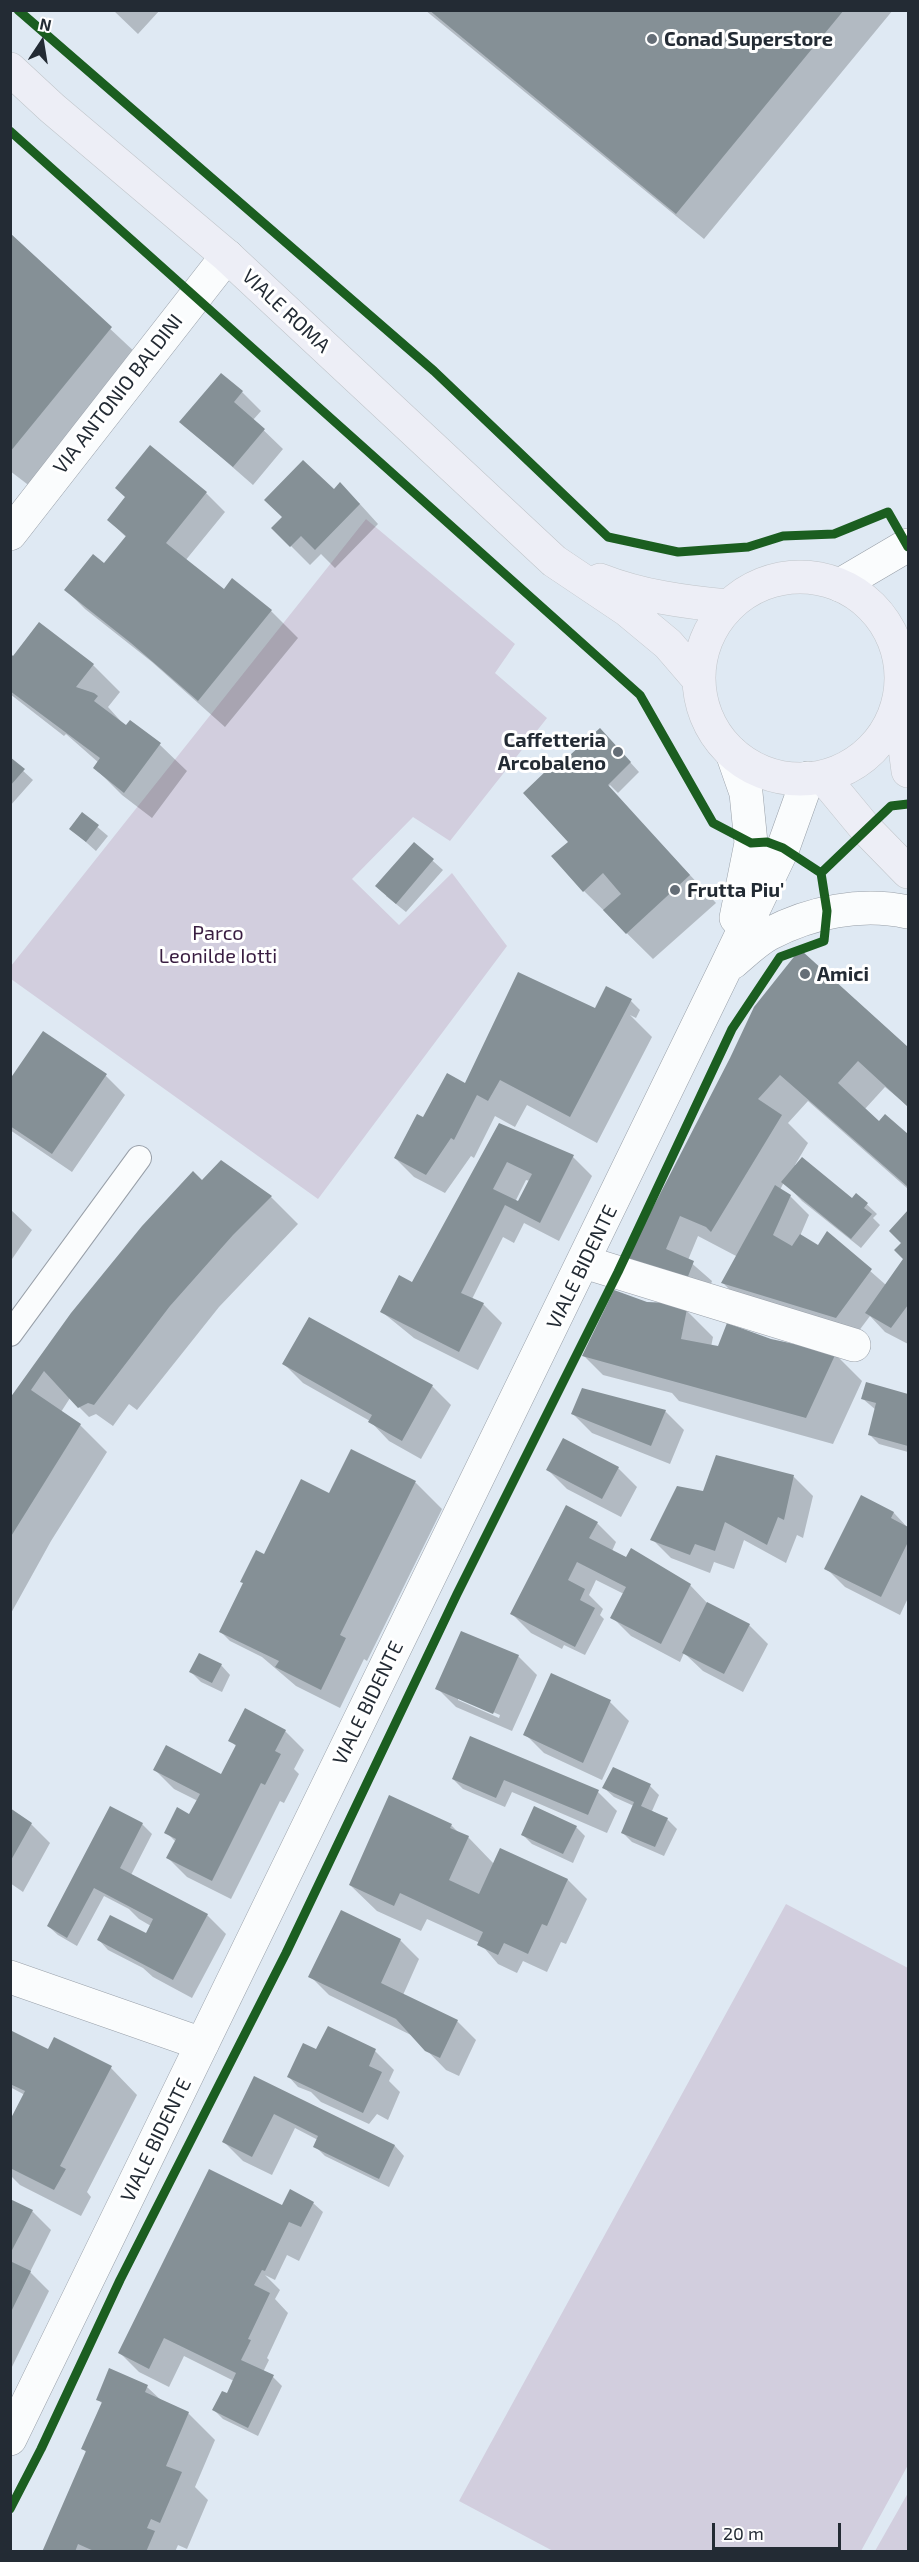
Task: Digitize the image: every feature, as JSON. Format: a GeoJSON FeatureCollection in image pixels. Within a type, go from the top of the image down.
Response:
{"type":"FeatureCollection","features":[{"type":"Feature","properties":{"kind":"main road","name":"VIALE ROMA"},"geometry":{"type":"LineString","coordinates":[[10,69],[52,108],[227,256],[554,561],[627,610],[668,644],[699,680]]}},
{"type":"Feature","properties":{"kind":"main road","name":"VIALE ROMA"},"geometry":{"type":"LineString","coordinates":[[554,561],[620,588],[678,602],[728,606]]}},
{"type":"Feature","properties":{"kind":"main road"},"geometry":{"type":"LineString","coordinates":[[903,681],[884,736],[857,763],[815,777],[790,779],[759,771],[732,753],[714,732],[703,707],[699,680],[702,653],[712,628],[728,606],[753,589],[781,579],[811,578],[840,585],[866,601],[886,624],[898,651],[903,681],[909,771]]}},
{"type":"Feature","properties":{"kind":"main road"},"geometry":{"type":"LineString","coordinates":[[815,777],[909,872]]}},
{"type":"Feature","properties":{"kind":"street","name":"VIA ANTONIO BALDINI"},"geometry":{"type":"LineString","coordinates":[[10,534],[227,256]]}},
{"type":"Feature","properties":{"kind":"street"},"geometry":{"type":"LineString","coordinates":[[840,585],[909,545]]}},
{"type":"Feature","properties":{"kind":"street","name":"VIALE BIDENTE"},"geometry":{"type":"LineString","coordinates":[[726,967],[751,843],[746,793],[732,753]]}},
{"type":"Feature","properties":{"kind":"street","name":"VIALE BIDENTE"},"geometry":{"type":"LineString","coordinates":[[10,2439],[584,1262],[815,777]]}},
{"type":"Feature","properties":{"kind":"street","name":"VIALE BIDENTE"},"geometry":{"type":"LineString","coordinates":[[726,967],[767,935],[827,911],[863,909],[909,912]]}},
{"type":"Feature","properties":{"kind":"street"},"geometry":{"type":"LineString","coordinates":[[584,1262],[854,1345]]}},
{"type":"Feature","properties":{"kind":"street"},"geometry":{"type":"LineString","coordinates":[[10,1977],[202,2044]]}},
{"type":"Feature","properties":{"kind":"lane"},"geometry":{"type":"LineString","coordinates":[[10,1334],[139,1158]]}},
{"type":"Feature","properties":{"kind":"green space","name":"Parco Leonilde Iotti"},"geometry":{"type":"Polygon","coordinates":[[[366,519],[515,644],[495,673],[547,718],[450,841],[413,817],[352,879],[399,925],[452,873],[507,946],[318,1199],[11,979],[11,966],[366,519]]]}},
{"type":"Feature","properties":{"kind":"green space"},"geometry":{"type":"Polygon","coordinates":[[[786,1904],[908,1968],[908,2465],[861,2551],[553,2551],[459,2501],[786,1904]]]}},
{"type":"Feature","properties":{"kind":"green space"},"geometry":{"type":"Polygon","coordinates":[[[908,2493],[908,2551],[875,2551],[908,2493]]]}},
{"type":"Feature","properties":{"kind":"building"},"geometry":{"type":"Polygon","coordinates":[[[429,10],[844,10],[676,214],[429,10]]]}},
{"type":"Feature","properties":{"kind":"building"},"geometry":{"type":"Polygon","coordinates":[[[10,233],[112,327],[10,452],[10,233]]]}},
{"type":"Feature","properties":{"kind":"building"},"geometry":{"type":"Polygon","coordinates":[[[221,373],[243,391],[234,402],[265,429],[233,467],[179,422],[221,373]]]}},
{"type":"Feature","properties":{"kind":"building"},"geometry":{"type":"Polygon","coordinates":[[[150,445],[207,492],[166,543],[224,589],[232,578],[272,610],[198,701],[131,643],[64,590],[93,554],[104,563],[126,536],[107,520],[125,497],[115,488],[150,445]]]}},
{"type":"Feature","properties":{"kind":"building"},"geometry":{"type":"Polygon","coordinates":[[[303,460],[334,489],[340,482],[360,504],[315,550],[301,536],[290,547],[271,528],[282,517],[264,500],[303,460]]]}},
{"type":"Feature","properties":{"kind":"building"},"geometry":{"type":"Polygon","coordinates":[[[39,622],[94,664],[76,687],[94,693],[98,696],[94,701],[126,725],[130,720],[161,743],[124,793],[93,768],[100,758],[10,691],[10,653],[13,656],[39,622]]]}},
{"type":"Feature","properties":{"kind":"building"},"geometry":{"type":"Polygon","coordinates":[[[600,728],[631,762],[608,785],[690,875],[626,934],[603,910],[621,894],[603,873],[583,892],[551,856],[568,842],[523,793],[548,769],[550,773],[600,728]]]}},
{"type":"Feature","properties":{"kind":"building"},"geometry":{"type":"Polygon","coordinates":[[[10,757],[25,769],[10,786],[10,757]]]}},
{"type":"Feature","properties":{"kind":"building"},"geometry":{"type":"Polygon","coordinates":[[[82,812],[99,825],[86,842],[69,829],[82,812]]]}},
{"type":"Feature","properties":{"kind":"building"},"geometry":{"type":"Polygon","coordinates":[[[414,842],[434,859],[396,904],[375,886],[414,842]]]}},
{"type":"Feature","properties":{"kind":"building"},"geometry":{"type":"Polygon","coordinates":[[[802,951],[908,1047],[908,1107],[858,1061],[838,1083],[879,1121],[885,1114],[908,1134],[908,1187],[780,1075],[758,1099],[782,1115],[711,1232],[706,1227],[680,1216],[666,1249],[694,1261],[687,1279],[627,1258],[754,1007],[797,953],[802,951]]]}},
{"type":"Feature","properties":{"kind":"building"},"geometry":{"type":"Polygon","coordinates":[[[518,972],[595,1008],[606,986],[632,999],[570,1117],[500,1080],[488,1101],[477,1095],[454,1140],[451,1138],[426,1175],[394,1158],[417,1114],[423,1117],[447,1073],[465,1083],[518,972]]]}},
{"type":"Feature","properties":{"kind":"building"},"geometry":{"type":"Polygon","coordinates":[[[43,1031],[107,1074],[52,1154],[10,1126],[10,1079],[43,1031]]]}},
{"type":"Feature","properties":{"kind":"building"},"geometry":{"type":"Polygon","coordinates":[[[499,1123],[574,1155],[540,1223],[505,1205],[461,1293],[484,1303],[459,1352],[380,1312],[399,1275],[412,1282],[499,1123]],[[507,1162],[493,1189],[518,1201],[532,1174],[507,1162]]]}},
{"type":"Feature","properties":{"kind":"building"},"geometry":{"type":"Polygon","coordinates":[[[802,1157],[852,1198],[856,1193],[868,1203],[864,1208],[872,1214],[851,1239],[781,1182],[802,1157]]]}},
{"type":"Feature","properties":{"kind":"building"},"geometry":{"type":"Polygon","coordinates":[[[221,1160],[272,1196],[233,1235],[170,1306],[94,1405],[88,1403],[78,1408],[44,1371],[31,1390],[81,1424],[10,1538],[10,1398],[71,1313],[142,1226],[193,1171],[202,1180],[221,1160]]]}},
{"type":"Feature","properties":{"kind":"building"},"geometry":{"type":"Polygon","coordinates":[[[775,1185],[791,1195],[773,1235],[792,1246],[800,1234],[818,1245],[827,1231],[872,1269],[836,1318],[721,1283],[775,1185]]]}},
{"type":"Feature","properties":{"kind":"building"},"geometry":{"type":"Polygon","coordinates":[[[908,1210],[908,1305],[891,1328],[865,1313],[903,1259],[894,1250],[901,1243],[889,1231],[908,1210]]]}},
{"type":"Feature","properties":{"kind":"building"},"geometry":{"type":"Polygon","coordinates":[[[614,1290],[647,1302],[670,1303],[687,1309],[681,1339],[718,1346],[727,1323],[771,1339],[836,1353],[806,1418],[582,1356],[614,1290]]]}},
{"type":"Feature","properties":{"kind":"building"},"geometry":{"type":"Polygon","coordinates":[[[309,1317],[433,1385],[402,1441],[368,1422],[372,1415],[282,1364],[309,1317]]]}},
{"type":"Feature","properties":{"kind":"building"},"geometry":{"type":"Polygon","coordinates":[[[866,1382],[908,1394],[908,1446],[868,1435],[876,1403],[861,1399],[866,1382]]]}},
{"type":"Feature","properties":{"kind":"building"},"geometry":{"type":"Polygon","coordinates":[[[582,1388],[666,1410],[651,1446],[571,1414],[582,1388]]]}},
{"type":"Feature","properties":{"kind":"building"},"geometry":{"type":"Polygon","coordinates":[[[563,1438],[619,1467],[602,1499],[546,1470],[563,1438]]]}},
{"type":"Feature","properties":{"kind":"building"},"geometry":{"type":"Polygon","coordinates":[[[351,1449],[416,1481],[340,1635],[346,1638],[321,1690],[275,1667],[279,1661],[219,1632],[256,1550],[264,1554],[301,1479],[329,1493],[351,1449]]]}},
{"type":"Feature","properties":{"kind":"building"},"geometry":{"type":"Polygon","coordinates":[[[716,1455],[794,1475],[784,1520],[778,1517],[767,1545],[725,1522],[715,1551],[695,1544],[690,1555],[650,1540],[677,1486],[703,1491],[716,1455]]]}},
{"type":"Feature","properties":{"kind":"building"},"geometry":{"type":"Polygon","coordinates":[[[861,1495],[894,1512],[891,1518],[908,1527],[908,1542],[881,1597],[824,1569],[861,1495]]]}},
{"type":"Feature","properties":{"kind":"building"},"geometry":{"type":"Polygon","coordinates":[[[566,1505],[598,1522],[589,1538],[626,1557],[631,1548],[691,1584],[661,1644],[610,1618],[626,1587],[577,1562],[568,1580],[585,1589],[580,1600],[595,1608],[575,1647],[510,1614],[566,1505]]]}},
{"type":"Feature","properties":{"kind":"building"},"geometry":{"type":"Polygon","coordinates":[[[707,1602],[750,1624],[724,1674],[682,1653],[707,1602]]]}},
{"type":"Feature","properties":{"kind":"building"},"geometry":{"type":"Polygon","coordinates":[[[461,1631],[519,1655],[493,1714],[435,1689],[461,1631]]]}},
{"type":"Feature","properties":{"kind":"building"},"geometry":{"type":"Polygon","coordinates":[[[199,1653],[222,1664],[212,1683],[189,1672],[199,1653]]]}},
{"type":"Feature","properties":{"kind":"building"},"geometry":{"type":"Polygon","coordinates":[[[551,1673],[611,1700],[583,1763],[523,1735],[551,1673]]]}},
{"type":"Feature","properties":{"kind":"building"},"geometry":{"type":"Polygon","coordinates":[[[245,1708],[286,1730],[275,1751],[281,1754],[265,1785],[261,1783],[212,1881],[166,1858],[176,1839],[164,1833],[177,1807],[189,1814],[200,1794],[153,1770],[166,1745],[221,1774],[236,1745],[228,1741],[245,1708]]]}},
{"type":"Feature","properties":{"kind":"building"},"geometry":{"type":"Polygon","coordinates":[[[470,1736],[599,1790],[588,1815],[504,1780],[496,1798],[452,1779],[470,1736]]]}},
{"type":"Feature","properties":{"kind":"building"},"geometry":{"type":"Polygon","coordinates":[[[613,1767],[651,1784],[641,1806],[668,1818],[655,1847],[621,1833],[634,1802],[602,1788],[613,1767]]]}},
{"type":"Feature","properties":{"kind":"building"},"geometry":{"type":"Polygon","coordinates":[[[389,1795],[452,1824],[450,1828],[469,1836],[449,1880],[479,1894],[500,1848],[568,1879],[547,1926],[542,1924],[528,1954],[504,1943],[498,1955],[477,1945],[483,1932],[400,1893],[394,1906],[349,1885],[389,1795]]]}},
{"type":"Feature","properties":{"kind":"building"},"geometry":{"type":"Polygon","coordinates":[[[110,1806],[143,1823],[120,1868],[208,1914],[173,1980],[97,1940],[110,1915],[146,1933],[153,1919],[94,1888],[67,1938],[47,1926],[110,1806]]]}},
{"type":"Feature","properties":{"kind":"building"},"geometry":{"type":"Polygon","coordinates":[[[534,1806],[577,1826],[563,1854],[521,1835],[534,1806]]]}},
{"type":"Feature","properties":{"kind":"building"},"geometry":{"type":"Polygon","coordinates":[[[10,1808],[32,1823],[10,1862],[10,1808]]]}},
{"type":"Feature","properties":{"kind":"building"},"geometry":{"type":"Polygon","coordinates":[[[341,1910],[401,1939],[381,1983],[458,2020],[440,2058],[425,2051],[396,2019],[308,1977],[341,1910]]]}},
{"type":"Feature","properties":{"kind":"building"},"geometry":{"type":"Polygon","coordinates":[[[328,2026],[376,2049],[369,2066],[382,2072],[363,2113],[287,2077],[303,2043],[316,2049],[328,2026]]]}},
{"type":"Feature","properties":{"kind":"building"},"geometry":{"type":"Polygon","coordinates":[[[10,2030],[48,2049],[54,2037],[112,2066],[60,2166],[66,2169],[54,2190],[10,2168],[10,2120],[25,2091],[10,2084],[10,2030]]]}},
{"type":"Feature","properties":{"kind":"building"},"geometry":{"type":"Polygon","coordinates":[[[254,2076],[395,2145],[379,2179],[313,2147],[318,2136],[274,2114],[252,2157],[222,2142],[254,2076]]]}},
{"type":"Feature","properties":{"kind":"building"},"geometry":{"type":"Polygon","coordinates":[[[209,2169],[282,2205],[290,2189],[314,2202],[301,2227],[289,2222],[265,2271],[262,2270],[254,2285],[270,2293],[248,2339],[251,2340],[241,2360],[274,2375],[248,2428],[212,2410],[222,2391],[227,2393],[236,2373],[164,2338],[149,2369],[118,2353],[209,2169]]]}},
{"type":"Feature","properties":{"kind":"building"},"geometry":{"type":"Polygon","coordinates":[[[10,2199],[33,2210],[10,2254],[10,2199]]]}},
{"type":"Feature","properties":{"kind":"building"},"geometry":{"type":"Polygon","coordinates":[[[10,2261],[31,2271],[10,2314],[10,2261]]]}},
{"type":"Feature","properties":{"kind":"building"},"geometry":{"type":"Polygon","coordinates":[[[109,2368],[148,2385],[145,2392],[189,2412],[166,2466],[182,2472],[160,2523],[151,2519],[147,2528],[155,2531],[146,2552],[96,2552],[78,2544],[75,2552],[42,2552],[86,2451],[81,2449],[102,2402],[96,2400],[109,2368]]]}},
{"type":"Feature","properties":{"kind":"cycle path"},"geometry":{"type":"LineString","coordinates":[[18,10],[434,371],[608,537],[678,552],[748,547],[783,536],[834,534],[888,512],[908,547]]}},
{"type":"Feature","properties":{"kind":"cycle path"},"geometry":{"type":"LineString","coordinates":[[10,131],[640,695],[713,823],[751,843],[767,842],[783,848],[821,873],[827,911],[824,941],[780,957],[732,1029],[618,1272],[457,1594],[286,1953],[120,2280],[41,2449],[10,2509]]}},
{"type":"Feature","properties":{"kind":"cycle path"},"geometry":{"type":"LineString","coordinates":[[821,873],[891,806],[908,804]]}},
{"type":"Feature","properties":{"kind":"place","name":"Conad Superstore"},"geometry":{"type":"Point","coordinates":[652,39]}},
{"type":"Feature","properties":{"kind":"place","name":"Caffetteria Arcobaleno"},"geometry":{"type":"Point","coordinates":[618,752]}},
{"type":"Feature","properties":{"kind":"place","name":"Frutta Piu'"},"geometry":{"type":"Point","coordinates":[675,890]}},
{"type":"Feature","properties":{"kind":"place","name":"Amici"},"geometry":{"type":"Point","coordinates":[805,974]}}]}
